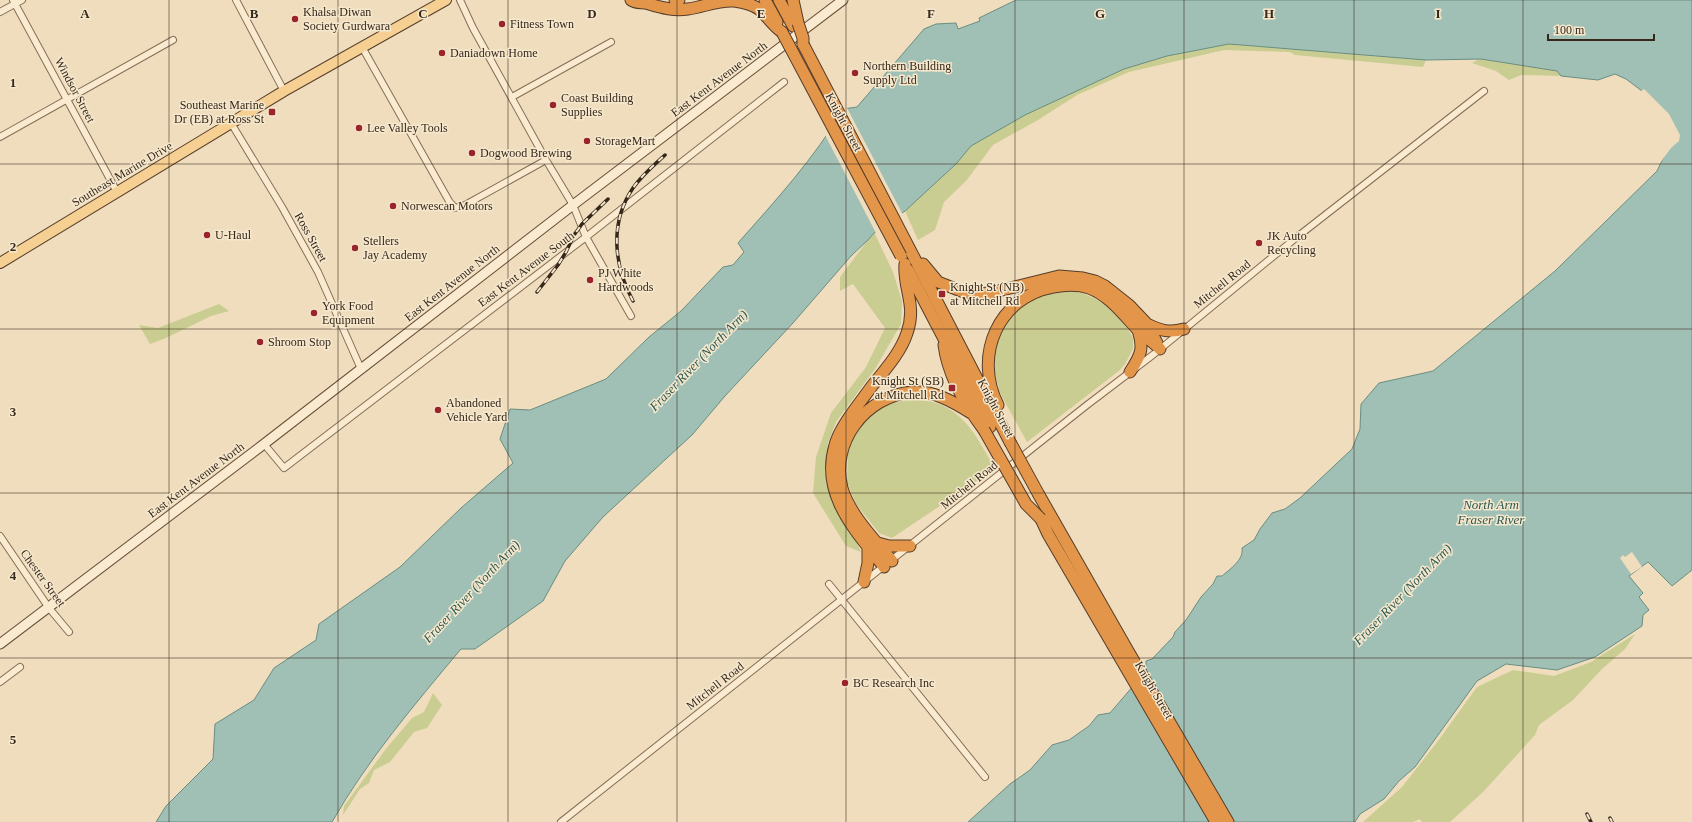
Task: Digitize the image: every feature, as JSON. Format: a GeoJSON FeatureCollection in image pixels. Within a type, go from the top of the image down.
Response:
{"type":"FeatureCollection","features":[{"type":"Feature","properties":{"kind":"highway"},"geometry":{"type":"LineString","coordinates":[[631,0],[636,3],[644,2],[659,8],[682,9],[720,1],[734,1],[760,10],[775,27],[782,32]]}},
{"type":"Feature","properties":{"kind":"highway","name":"Knight Street"},"geometry":{"type":"LineString","coordinates":[[765,0],[908,257],[943,337],[995,424],[1008,437],[1128,651],[1228,822]]}},
{"type":"Feature","properties":{"kind":"highway"},"geometry":{"type":"LineString","coordinates":[[779,0],[795,25]]}},
{"type":"Feature","properties":{"kind":"highway"},"geometry":{"type":"LineString","coordinates":[[793,0],[795,25]]}},
{"type":"Feature","properties":{"kind":"highway","name":"Knight Street"},"geometry":{"type":"LineString","coordinates":[[795,25],[803,38],[803,44],[908,257],[995,424],[1026,504],[1041,519],[1048,534],[1216,822]]}},
{"type":"Feature","properties":{"kind":"highway"},"geometry":{"type":"LineString","coordinates":[[910,546],[873,544],[842,511],[833,488],[832,463],[835,444],[850,416],[895,356],[907,333],[911,302],[904,276],[908,257],[925,265],[938,282],[966,293],[982,294],[998,292],[1059,276],[1083,278],[1095,281],[1118,295],[1160,349]]}},
{"type":"Feature","properties":{"kind":"highway"},"geometry":{"type":"LineString","coordinates":[[888,564],[873,544],[850,506],[842,487],[840,457],[844,442],[854,424],[867,411],[886,398],[912,392],[943,398],[995,424],[995,399],[988,376],[989,350],[997,326],[1008,310],[1026,296],[1043,288],[1064,285],[1088,288],[1105,296],[1142,327],[1173,332],[1184,329]]}},
{"type":"Feature","properties":{"kind":"highway"},"geometry":{"type":"LineString","coordinates":[[1130,372],[1139,358],[1142,342],[1142,327]]}},
{"type":"Feature","properties":{"kind":"highway"},"geometry":{"type":"LineString","coordinates":[[943,337],[948,365],[971,413]]}},
{"type":"Feature","properties":{"kind":"highway"},"geometry":{"type":"LineString","coordinates":[[864,582],[873,544]]}},
{"type":"Feature","properties":{"kind":"main road","name":"Southeast Marine Drive"},"geometry":{"type":"LineString","coordinates":[[0,263],[284,91],[446,0]]}},
{"type":"Feature","properties":{"kind":"street"},"geometry":{"type":"LineString","coordinates":[[0,12],[14,2],[22,0]]}},
{"type":"Feature","properties":{"kind":"street"},"geometry":{"type":"LineString","coordinates":[[236,0],[284,91]]}},
{"type":"Feature","properties":{"kind":"street"},"geometry":{"type":"LineString","coordinates":[[460,0],[473,28],[546,160],[573,205],[586,237],[631,316]]}},
{"type":"Feature","properties":{"kind":"street","name":"East Kent Avenue North"},"geometry":{"type":"LineString","coordinates":[[0,644],[264,444],[573,205],[844,0]]}},
{"type":"Feature","properties":{"kind":"street","name":"Windsor Street"},"geometry":{"type":"LineString","coordinates":[[14,2],[117,192]]}},
{"type":"Feature","properties":{"kind":"street"},"geometry":{"type":"LineString","coordinates":[[0,136],[173,40]]}},
{"type":"Feature","properties":{"kind":"street"},"geometry":{"type":"LineString","coordinates":[[512,97],[611,42]]}},
{"type":"Feature","properties":{"kind":"street"},"geometry":{"type":"LineString","coordinates":[[362,47],[449,201],[455,208],[465,205],[546,160]]}},
{"type":"Feature","properties":{"kind":"street","name":"East Kent Avenue South"},"geometry":{"type":"LineString","coordinates":[[264,444],[282,466],[586,237],[784,82]]}},
{"type":"Feature","properties":{"kind":"street","name":"Mitchell Road"},"geometry":{"type":"LineString","coordinates":[[561,822],[1160,349],[1297,237],[1484,91]]}},
{"type":"Feature","properties":{"kind":"street","name":"Ross Street"},"geometry":{"type":"LineString","coordinates":[[231,123],[282,207],[318,272],[361,368]]}},
{"type":"Feature","properties":{"kind":"street","name":"Chester Street"},"geometry":{"type":"LineString","coordinates":[[0,536],[49,608],[68,632]]}},
{"type":"Feature","properties":{"kind":"street"},"geometry":{"type":"LineString","coordinates":[[829,584],[985,777]]}},
{"type":"Feature","properties":{"kind":"street"},"geometry":{"type":"LineString","coordinates":[[0,682],[20,667]]}},
{"type":"Feature","properties":{"kind":"green space"},"geometry":{"type":"Polygon","coordinates":[[[1345,33],[1557,71],[1561,76],[1521,75],[1509,80],[1496,71],[1472,63],[1479,59],[1426,60],[1423,67],[1295,55],[1290,52],[1224,50],[1129,72],[1077,95],[1038,120],[993,145],[966,181],[944,202],[935,230],[918,240],[905,211],[874,232],[893,272],[902,301],[901,324],[875,369],[836,422],[828,443],[825,468],[828,489],[835,509],[855,539],[861,552],[846,546],[813,493],[816,457],[831,413],[866,367],[885,328],[853,284],[840,291],[840,277],[868,240],[870,227],[998,117],[1189,42],[1345,33]]]}},
{"type":"Feature","properties":{"kind":"green space"},"geometry":{"type":"Polygon","coordinates":[[[1066,289],[1085,294],[1115,310],[1133,338],[1133,349],[1120,370],[1027,442],[1000,393],[995,373],[995,339],[1012,315],[1024,303],[1042,295],[1066,289]]]}},
{"type":"Feature","properties":{"kind":"green space"},"geometry":{"type":"Polygon","coordinates":[[[219,304],[229,311],[211,316],[166,338],[150,344],[139,325],[158,328],[219,304]]]}},
{"type":"Feature","properties":{"kind":"green space"},"geometry":{"type":"Polygon","coordinates":[[[915,399],[936,403],[947,408],[964,421],[978,439],[995,469],[892,538],[879,533],[856,504],[847,482],[848,454],[853,436],[868,417],[890,403],[915,399]]]}},
{"type":"Feature","properties":{"kind":"green space"},"geometry":{"type":"Polygon","coordinates":[[[1635,634],[1625,649],[1602,669],[1573,700],[1539,725],[1535,735],[1484,791],[1450,822],[1422,822],[1420,819],[1413,822],[1363,822],[1402,787],[1477,687],[1513,670],[1554,676],[1591,662],[1635,634]]]}},
{"type":"Feature","properties":{"kind":"green space"},"geometry":{"type":"Polygon","coordinates":[[[433,693],[442,705],[427,728],[414,732],[390,762],[374,770],[369,783],[360,789],[343,815],[344,806],[385,750],[412,718],[424,712],[433,693]]]}},
{"type":"Feature","properties":{"kind":"water","name":"North Arm Fraser River"},"geometry":{"type":"Polygon","coordinates":[[[1016,0],[1692,0],[1692,570],[1672,586],[1648,562],[1629,576],[1643,593],[1639,597],[1649,610],[1643,615],[1642,626],[1595,657],[1557,670],[1506,664],[1477,681],[1415,767],[1399,781],[1384,799],[1360,814],[1355,822],[968,822],[1010,784],[1030,770],[1052,745],[1069,740],[1089,726],[1098,715],[1110,713],[1146,671],[1146,661],[1152,659],[1173,637],[1175,632],[1186,620],[1201,597],[1213,584],[1217,576],[1222,576],[1236,564],[1241,556],[1242,548],[1254,540],[1272,513],[1285,509],[1300,498],[1352,449],[1360,429],[1361,404],[1379,383],[1433,371],[1555,271],[1657,171],[1669,146],[1676,137],[1676,132],[1665,114],[1646,94],[1626,79],[1615,74],[1598,80],[1561,76],[1557,71],[1481,59],[1426,60],[1229,44],[1167,56],[1124,69],[1025,115],[971,146],[956,164],[905,211],[874,233],[851,256],[793,323],[725,396],[692,435],[603,517],[565,561],[543,601],[475,649],[461,649],[393,732],[361,776],[332,822],[156,822],[166,806],[213,759],[215,724],[254,700],[274,668],[316,640],[319,624],[400,567],[461,508],[513,463],[500,439],[510,409],[530,410],[606,379],[649,337],[681,311],[723,267],[733,265],[744,252],[738,243],[807,162],[820,145],[843,109],[857,107],[924,29],[936,24],[956,23],[958,29],[980,21],[979,18],[1016,0]]]}},
{"type":"Feature","properties":{"kind":"pier"},"geometry":{"type":"Polygon","coordinates":[[[1644,89],[1669,114],[1680,135],[1679,141],[1671,148],[1660,163],[1667,145],[1674,137],[1674,132],[1663,115],[1641,91],[1644,89]]]}},
{"type":"Feature","properties":{"kind":"pier"},"geometry":{"type":"Polygon","coordinates":[[[846,106],[903,215],[876,233],[825,135],[831,126],[831,113],[846,106]]]}},
{"type":"Feature","properties":{"kind":"pier"},"geometry":{"type":"Polygon","coordinates":[[[1632,552],[1642,567],[1631,574],[1620,558],[1623,555],[1625,557],[1632,552]]]}},
{"type":"Feature","properties":{"kind":"railway"},"geometry":{"type":"LineString","coordinates":[[633,301],[627,288],[618,259],[617,230],[620,216],[625,201],[633,188],[648,170],[665,155]]}},
{"type":"Feature","properties":{"kind":"railway"},"geometry":{"type":"LineString","coordinates":[[537,292],[558,265],[574,235],[582,224],[608,199]]}},
{"type":"Feature","properties":{"kind":"railway"},"geometry":{"type":"LineString","coordinates":[[1587,814],[1591,822]]}},
{"type":"Feature","properties":{"kind":"railway"},"geometry":{"type":"LineString","coordinates":[[1610,818],[1612,822]]}},
{"type":"Feature","properties":{"kind":"place","name":"Khalsa Diwan Society Gurdwara"},"geometry":{"type":"Point","coordinates":[295,19]}},
{"type":"Feature","properties":{"kind":"place","name":"Fitness Town"},"geometry":{"type":"Point","coordinates":[502,24]}},
{"type":"Feature","properties":{"kind":"place","name":"Daniadown Home"},"geometry":{"type":"Point","coordinates":[442,53]}},
{"type":"Feature","properties":{"kind":"place","name":"Northern Building Supply Ltd"},"geometry":{"type":"Point","coordinates":[855,73]}},
{"type":"Feature","properties":{"kind":"place","name":"Coast Building Supplies"},"geometry":{"type":"Point","coordinates":[553,105]}},
{"type":"Feature","properties":{"kind":"place","name":"Southeast Marine Dr (EB) at Ross St"},"geometry":{"type":"Point","coordinates":[272,112]}},
{"type":"Feature","properties":{"kind":"place","name":"Lee Valley Tools"},"geometry":{"type":"Point","coordinates":[359,128]}},
{"type":"Feature","properties":{"kind":"place","name":"StorageMart"},"geometry":{"type":"Point","coordinates":[587,141]}},
{"type":"Feature","properties":{"kind":"place","name":"Dogwood Brewing"},"geometry":{"type":"Point","coordinates":[472,153]}},
{"type":"Feature","properties":{"kind":"place","name":"Norwescan Motors"},"geometry":{"type":"Point","coordinates":[393,206]}},
{"type":"Feature","properties":{"kind":"place","name":"U-Haul"},"geometry":{"type":"Point","coordinates":[207,235]}},
{"type":"Feature","properties":{"kind":"place","name":"JK Auto Recycling"},"geometry":{"type":"Point","coordinates":[1259,243]}},
{"type":"Feature","properties":{"kind":"place","name":"Stellers Jay Academy"},"geometry":{"type":"Point","coordinates":[355,248]}},
{"type":"Feature","properties":{"kind":"place","name":"PJ White Hardwoods"},"geometry":{"type":"Point","coordinates":[590,280]}},
{"type":"Feature","properties":{"kind":"place","name":"Knight St (NB) at Mitchell Rd"},"geometry":{"type":"Point","coordinates":[942,294]}},
{"type":"Feature","properties":{"kind":"place","name":"York Food Equipment"},"geometry":{"type":"Point","coordinates":[314,313]}},
{"type":"Feature","properties":{"kind":"place","name":"Shroom Stop"},"geometry":{"type":"Point","coordinates":[260,342]}},
{"type":"Feature","properties":{"kind":"place","name":"Knight St (SB) at Mitchell Rd"},"geometry":{"type":"Point","coordinates":[952,388]}},
{"type":"Feature","properties":{"kind":"place","name":"Abandoned Vehicle Yard"},"geometry":{"type":"Point","coordinates":[438,410]}},
{"type":"Feature","properties":{"kind":"place","name":"BC Research Inc"},"geometry":{"type":"Point","coordinates":[845,683]}},
{"type":"Feature","properties":{"kind":"water label","name":"Fraser River (North Arm)"},"geometry":{"type":"Point","coordinates":[698,360]}},
{"type":"Feature","properties":{"kind":"water label","name":"Fraser River (North Arm)"},"geometry":{"type":"Point","coordinates":[471,591]}},
{"type":"Feature","properties":{"kind":"water label","name":"Fraser River (North Arm)"},"geometry":{"type":"Point","coordinates":[1402,594]}}]}
